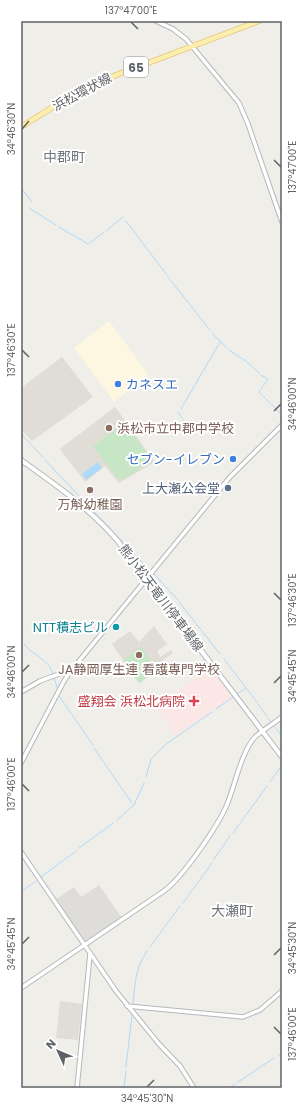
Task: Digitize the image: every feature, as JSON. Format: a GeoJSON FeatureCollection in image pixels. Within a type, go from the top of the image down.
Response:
{"type":"FeatureCollection","features":[{"type":"Feature","properties":{"kind":"main road","name":"浜松環状線"},"geometry":{"type":"LineString","coordinates":[[21,127],[90,85],[259,21]]}},
{"type":"Feature","properties":{"kind":"main road","name":"熊小松天竜川停車場線"},"geometry":{"type":"LineString","coordinates":[[21,460],[74,497],[93,514],[117,540],[282,757]]}},
{"type":"Feature","properties":{"kind":"street"},"geometry":{"type":"LineString","coordinates":[[156,21],[173,29],[193,46],[239,103],[244,113],[282,222]]}},
{"type":"Feature","properties":{"kind":"street"},"geometry":{"type":"LineString","coordinates":[[21,763],[70,672],[230,477],[282,425]]}},
{"type":"Feature","properties":{"kind":"street"},"geometry":{"type":"LineString","coordinates":[[21,692],[44,679],[67,671],[70,672]]}},
{"type":"Feature","properties":{"kind":"street"},"geometry":{"type":"LineString","coordinates":[[21,988],[164,891],[174,881],[218,824],[245,756],[255,738],[282,717]]}},
{"type":"Feature","properties":{"kind":"street"},"geometry":{"type":"LineString","coordinates":[[21,852],[84,946],[127,1006],[180,1066],[193,1087]]}},
{"type":"Feature","properties":{"kind":"street"},"geometry":{"type":"LineString","coordinates":[[77,1088],[90,954]]}},
{"type":"Feature","properties":{"kind":"street"},"geometry":{"type":"LineString","coordinates":[[127,1006],[243,1017],[260,1010],[282,991]]}},
{"type":"Feature","properties":{"kind":"shaded area"},"geometry":{"type":"Polygon","coordinates":[[[109,321],[149,375],[114,402],[74,348],[109,321]]]}},
{"type":"Feature","properties":{"kind":"shaded area"},"geometry":{"type":"Polygon","coordinates":[[[62,357],[93,397],[32,441],[21,429],[21,388],[62,357]]]}},
{"type":"Feature","properties":{"kind":"shaded area","name":"浜松市立中郡中学校"},"geometry":{"type":"Polygon","coordinates":[[[115,407],[155,462],[119,483],[105,466],[85,482],[60,449],[115,407]]]}},
{"type":"Feature","properties":{"kind":"shaded area","name":"JA静岡厚生連 看護専門学校"},"geometry":{"type":"Polygon","coordinates":[[[154,626],[167,644],[157,651],[160,657],[171,650],[173,653],[156,665],[159,670],[139,683],[112,644],[130,631],[139,642],[154,626]]]}},
{"type":"Feature","properties":{"kind":"shaded area","name":"盛翔会 浜松北病院"},"geometry":{"type":"Polygon","coordinates":[[[212,667],[233,697],[175,736],[155,706],[212,667]]]}},
{"type":"Feature","properties":{"kind":"shaded area"},"geometry":{"type":"Polygon","coordinates":[[[99,885],[122,918],[85,942],[55,900],[74,887],[81,897],[99,885]]]}},
{"type":"Feature","properties":{"kind":"shaded area"},"geometry":{"type":"Polygon","coordinates":[[[60,1001],[82,1004],[78,1040],[56,1038],[60,1001]]]}},
{"type":"Feature","properties":{"kind":"green space"},"geometry":{"type":"Polygon","coordinates":[[[125,423],[151,459],[138,468],[139,470],[124,479],[117,478],[93,446],[125,423]]]}},
{"type":"Feature","properties":{"kind":"green space"},"geometry":{"type":"Polygon","coordinates":[[[141,647],[157,670],[139,683],[123,660],[141,647]]]}},
{"type":"Feature","properties":{"kind":"water"},"geometry":{"type":"Polygon","coordinates":[[[98,462],[102,468],[86,480],[82,474],[98,462]]]}},
{"type":"Feature","properties":{"kind":"waterway"},"geometry":{"type":"LineString","coordinates":[[21,188],[32,202]]}},
{"type":"Feature","properties":{"kind":"waterway"},"geometry":{"type":"LineString","coordinates":[[29,208],[56,225]]}},
{"type":"Feature","properties":{"kind":"waterway"},"geometry":{"type":"LineString","coordinates":[[106,231],[123,217]]}},
{"type":"Feature","properties":{"kind":"waterway"},"geometry":{"type":"LineString","coordinates":[[126,221],[167,275]]}},
{"type":"Feature","properties":{"kind":"waterway"},"geometry":{"type":"LineString","coordinates":[[59,227],[88,244],[104,232]]}},
{"type":"Feature","properties":{"kind":"waterway"},"geometry":{"type":"LineString","coordinates":[[168,277],[210,330]]}},
{"type":"Feature","properties":{"kind":"waterway"},"geometry":{"type":"LineString","coordinates":[[212,333],[227,348]]}},
{"type":"Feature","properties":{"kind":"waterway"},"geometry":{"type":"LineString","coordinates":[[181,409],[220,342]]}},
{"type":"Feature","properties":{"kind":"waterway"},"geometry":{"type":"LineString","coordinates":[[229,350],[247,362],[259,373]]}},
{"type":"Feature","properties":{"kind":"waterway"},"geometry":{"type":"LineString","coordinates":[[261,375],[268,379],[259,392],[282,415]]}},
{"type":"Feature","properties":{"kind":"waterway"},"geometry":{"type":"LineString","coordinates":[[178,412],[182,418]]}},
{"type":"Feature","properties":{"kind":"waterway"},"geometry":{"type":"LineString","coordinates":[[183,420],[186,423]]}},
{"type":"Feature","properties":{"kind":"waterway"},"geometry":{"type":"LineString","coordinates":[[21,434],[43,457]]}},
{"type":"Feature","properties":{"kind":"waterway"},"geometry":{"type":"LineString","coordinates":[[45,460],[118,537]]}},
{"type":"Feature","properties":{"kind":"waterway"},"geometry":{"type":"LineString","coordinates":[[120,539],[150,571]]}},
{"type":"Feature","properties":{"kind":"waterway"},"geometry":{"type":"LineString","coordinates":[[154,574],[178,600]]}},
{"type":"Feature","properties":{"kind":"waterway"},"geometry":{"type":"LineString","coordinates":[[179,602],[220,654]]}},
{"type":"Feature","properties":{"kind":"waterway"},"geometry":{"type":"LineString","coordinates":[[24,644],[48,665],[53,674]]}},
{"type":"Feature","properties":{"kind":"waterway"},"geometry":{"type":"LineString","coordinates":[[224,659],[257,702]]}},
{"type":"Feature","properties":{"kind":"waterway"},"geometry":{"type":"LineString","coordinates":[[54,678],[57,687]]}},
{"type":"Feature","properties":{"kind":"waterway"},"geometry":{"type":"LineString","coordinates":[[237,694],[245,689]]}},
{"type":"Feature","properties":{"kind":"waterway"},"geometry":{"type":"LineString","coordinates":[[59,696],[93,745]]}},
{"type":"Feature","properties":{"kind":"waterway"},"geometry":{"type":"LineString","coordinates":[[216,709],[233,697]]}},
{"type":"Feature","properties":{"kind":"waterway"},"geometry":{"type":"LineString","coordinates":[[258,704],[267,716]]}},
{"type":"Feature","properties":{"kind":"waterway"},"geometry":{"type":"LineString","coordinates":[[146,777],[151,759],[166,744],[212,712]]}},
{"type":"Feature","properties":{"kind":"waterway"},"geometry":{"type":"LineString","coordinates":[[268,718],[271,722]]}},
{"type":"Feature","properties":{"kind":"waterway"},"geometry":{"type":"LineString","coordinates":[[274,726],[282,736]]}},
{"type":"Feature","properties":{"kind":"waterway"},"geometry":{"type":"LineString","coordinates":[[94,748],[132,803]]}},
{"type":"Feature","properties":{"kind":"waterway"},"geometry":{"type":"LineString","coordinates":[[270,782],[282,765]]}},
{"type":"Feature","properties":{"kind":"waterway"},"geometry":{"type":"LineString","coordinates":[[117,820],[134,805],[144,783]]}},
{"type":"Feature","properties":{"kind":"waterway"},"geometry":{"type":"LineString","coordinates":[[233,833],[267,786]]}},
{"type":"Feature","properties":{"kind":"waterway"},"geometry":{"type":"LineString","coordinates":[[79,848],[113,823]]}},
{"type":"Feature","properties":{"kind":"waterway"},"geometry":{"type":"LineString","coordinates":[[214,859],[230,836]]}},
{"type":"Feature","properties":{"kind":"waterway"},"geometry":{"type":"LineString","coordinates":[[41,877],[76,851]]}},
{"type":"Feature","properties":{"kind":"waterway"},"geometry":{"type":"LineString","coordinates":[[183,903],[212,863]]}},
{"type":"Feature","properties":{"kind":"waterway"},"geometry":{"type":"LineString","coordinates":[[21,892],[36,881]]}},
{"type":"Feature","properties":{"kind":"waterway"},"geometry":{"type":"LineString","coordinates":[[150,947],[180,906]]}},
{"type":"Feature","properties":{"kind":"waterway"},"geometry":{"type":"LineString","coordinates":[[133,1004],[138,970],[147,951]]}},
{"type":"Feature","properties":{"kind":"waterway"},"geometry":{"type":"LineString","coordinates":[[126,1067],[132,1015]]}},
{"type":"Feature","properties":{"kind":"waterway"},"geometry":{"type":"LineString","coordinates":[[278,1056],[282,1053]]}},
{"type":"Feature","properties":{"kind":"waterway"},"geometry":{"type":"LineString","coordinates":[[238,1082],[274,1058]]}},
{"type":"Feature","properties":{"kind":"waterway"},"geometry":{"type":"LineString","coordinates":[[124,1088],[126,1071]]}},
{"type":"Feature","properties":{"kind":"waterway"},"geometry":{"type":"LineString","coordinates":[[230,1088],[235,1084]]}},
{"type":"Feature","properties":{"kind":"place","name":"カネスエ"},"geometry":{"type":"Point","coordinates":[118,384]}},
{"type":"Feature","properties":{"kind":"place","name":"浜松市立中郡中学校"},"geometry":{"type":"Point","coordinates":[109,428]}},
{"type":"Feature","properties":{"kind":"place","name":"セブン-イレブン"},"geometry":{"type":"Point","coordinates":[233,459]}},
{"type":"Feature","properties":{"kind":"place","name":"上大瀬公会堂"},"geometry":{"type":"Point","coordinates":[228,488]}},
{"type":"Feature","properties":{"kind":"place","name":"万斛幼稚園"},"geometry":{"type":"Point","coordinates":[90,490]}},
{"type":"Feature","properties":{"kind":"place","name":"NTT積志ビル"},"geometry":{"type":"Point","coordinates":[116,627]}},
{"type":"Feature","properties":{"kind":"place","name":"JA静岡厚生連 看護専門学校"},"geometry":{"type":"Point","coordinates":[139,655]}},
{"type":"Feature","properties":{"kind":"place","name":"盛翔会 浜松北病院"},"geometry":{"type":"Point","coordinates":[194,701]}},
{"type":"Feature","properties":{"kind":"district","name":"中郡町"},"geometry":{"type":"Point","coordinates":[64,157]}},
{"type":"Feature","properties":{"kind":"district","name":"大瀬町"},"geometry":{"type":"Point","coordinates":[232,911]}}]}
